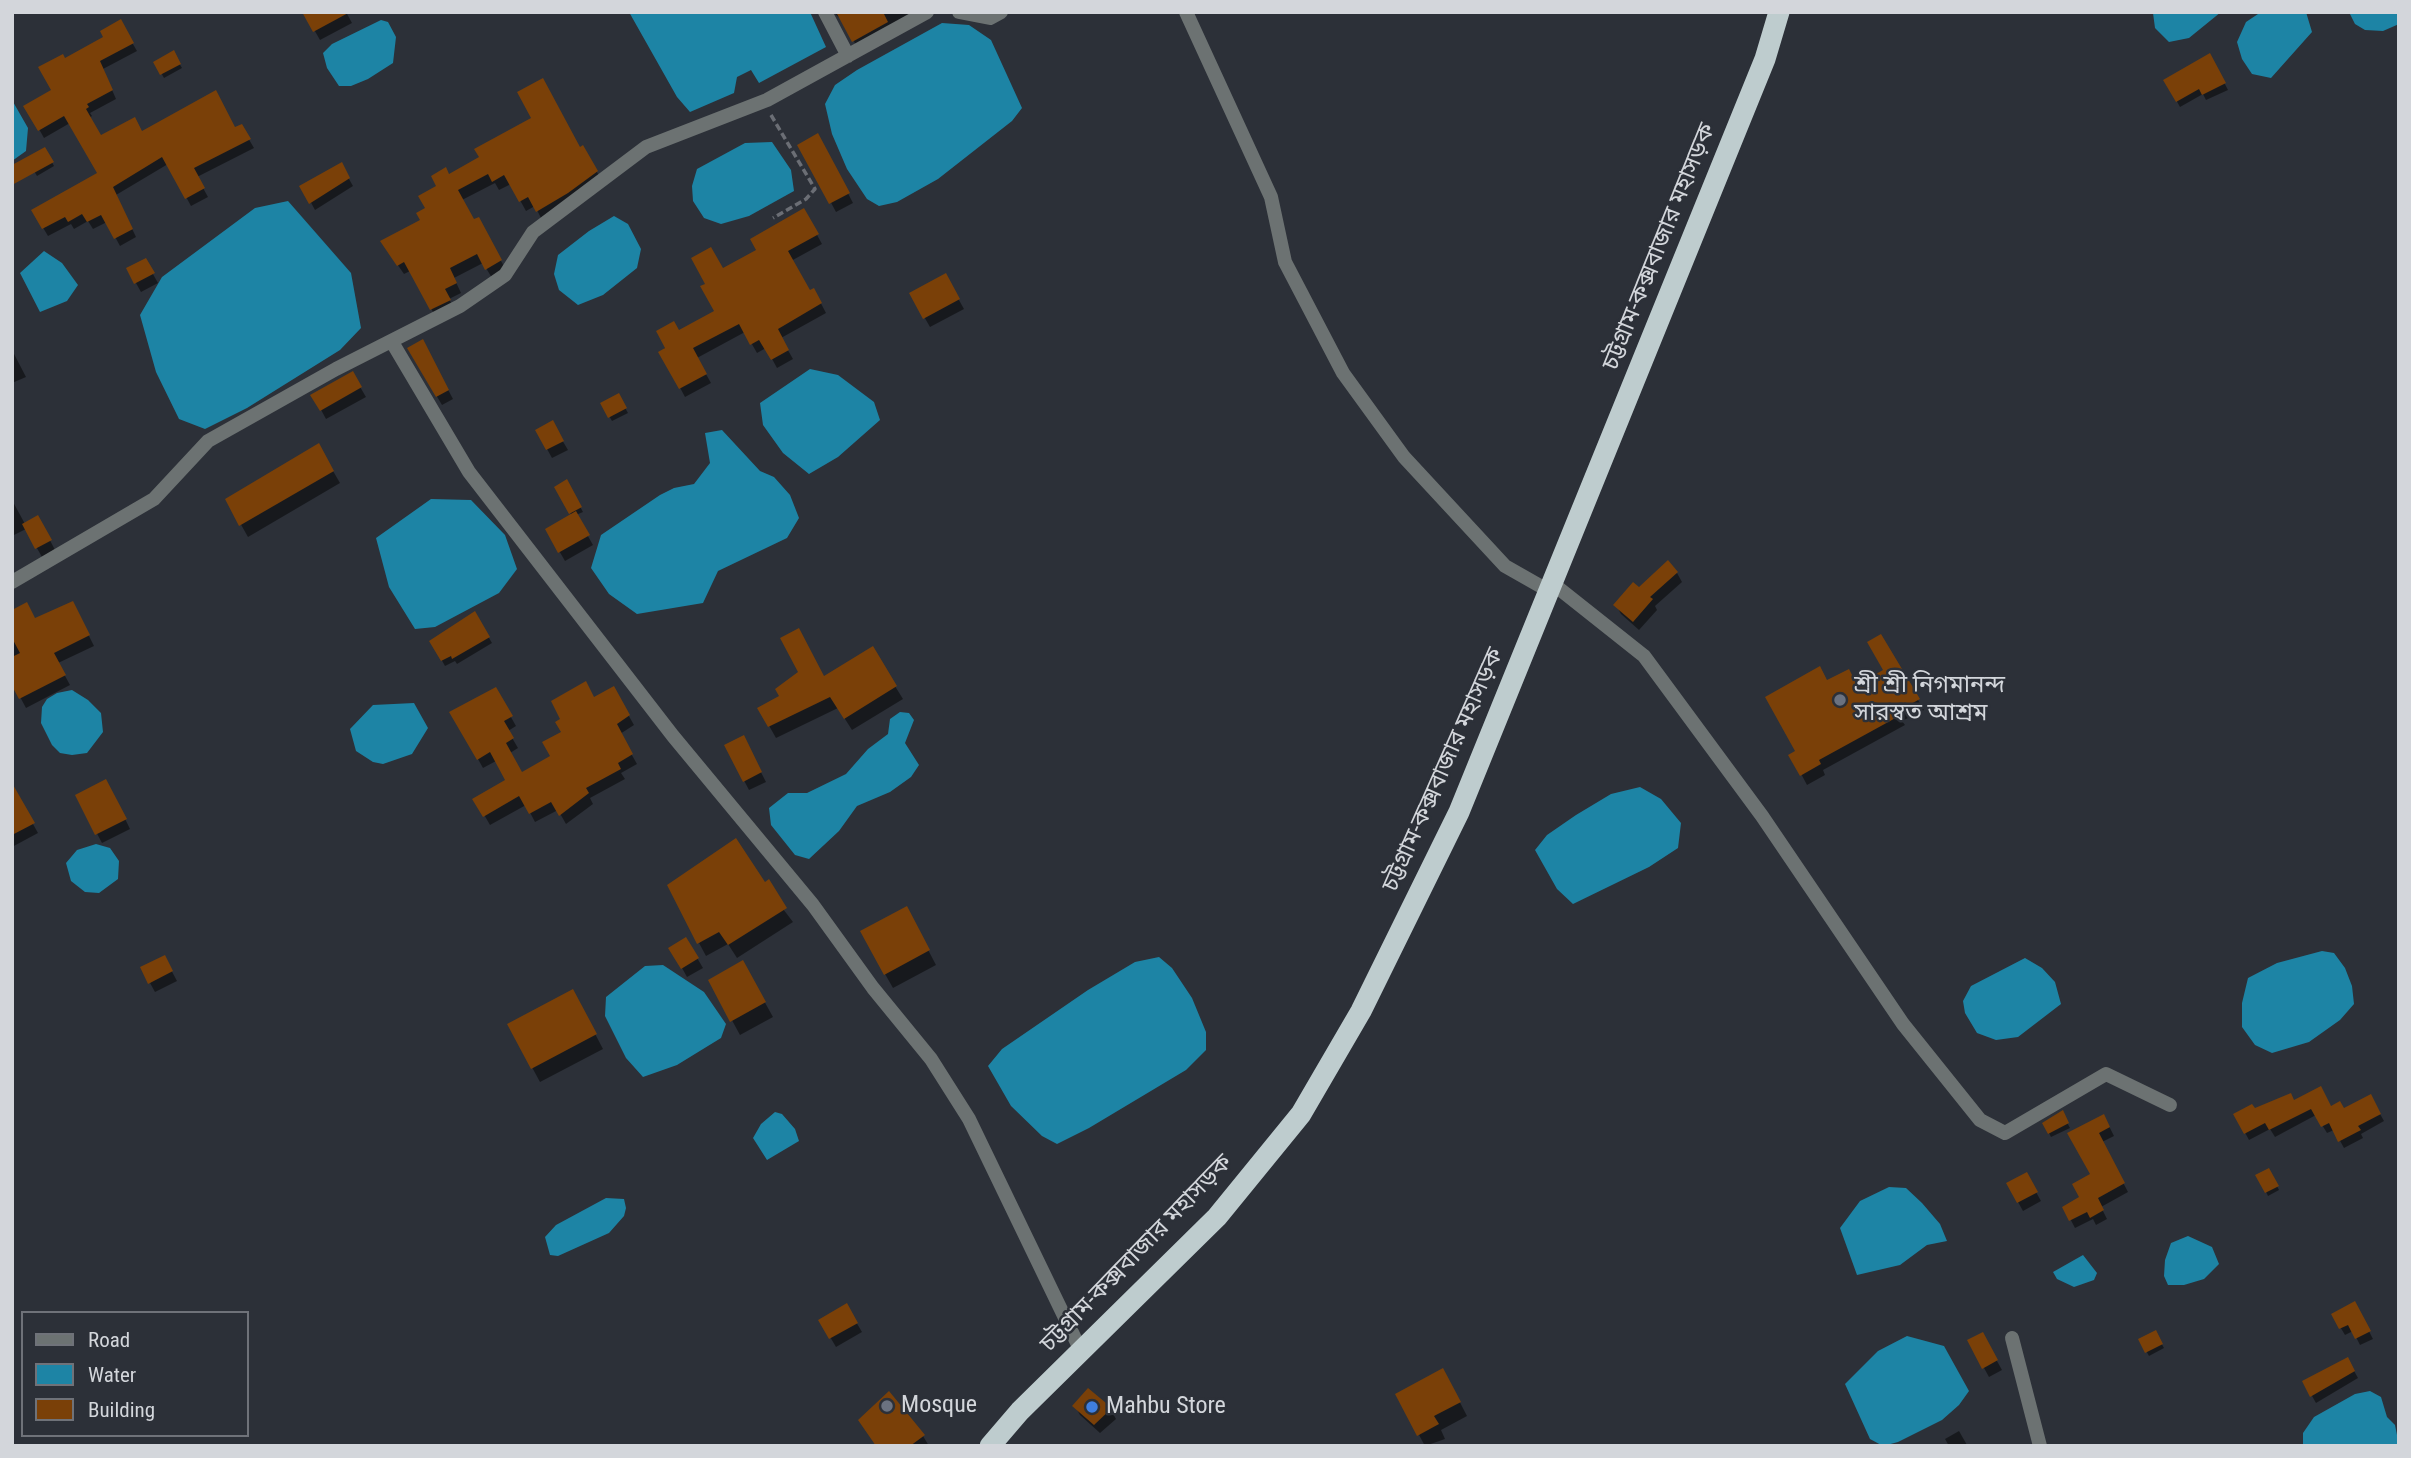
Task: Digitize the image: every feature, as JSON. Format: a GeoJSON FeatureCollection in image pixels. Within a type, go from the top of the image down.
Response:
{"type":"FeatureCollection","features":[{"type":"Feature","properties":{"kind":"highway","name":"চট্টগ্রাম-কক্সবাজার মহাসড়ক"},"geometry":{"type":"LineString","coordinates":[[990,1446],[1081,1350],[1217,1217],[1301,1114],[1361,1011],[1460,812],[1765,58],[1779,12]]}},
{"type":"Feature","properties":{"kind":"street"},"geometry":{"type":"LineString","coordinates":[[825,12],[848,56]]}},
{"type":"Feature","properties":{"kind":"street"},"geometry":{"type":"LineString","coordinates":[[12,582],[154,499],[208,441],[337,369],[460,306],[505,275],[533,232],[646,147],[762,102],[927,12]]}},
{"type":"Feature","properties":{"kind":"street"},"geometry":{"type":"LineString","coordinates":[[959,12],[989,18],[1001,12]]}},
{"type":"Feature","properties":{"kind":"street"},"geometry":{"type":"LineString","coordinates":[[1186,12],[1271,197],[1285,262],[1343,373],[1404,457],[1505,566],[1550,587],[1644,656],[1762,816],[1903,1024],[1980,1120],[2005,1133],[2106,1074],[2170,1105]]}},
{"type":"Feature","properties":{"kind":"street"},"geometry":{"type":"LineString","coordinates":[[392,342],[469,472],[673,736],[813,905],[873,988],[931,1059],[969,1119],[1081,1350]]}},
{"type":"Feature","properties":{"kind":"street"},"geometry":{"type":"LineString","coordinates":[[2012,1338],[2040,1446]]}},
{"type":"Feature","properties":{"kind":"path"},"geometry":{"type":"LineString","coordinates":[[762,102],[785,134],[815,188],[806,199],[773,218]]}},
{"type":"Feature","properties":{"kind":"water"},"geometry":{"type":"Polygon","coordinates":[[[629,12],[810,12],[826,47],[759,83],[751,70],[737,77],[734,93],[690,112],[677,97],[629,12]]]}},
{"type":"Feature","properties":{"kind":"water"},"geometry":{"type":"Polygon","coordinates":[[[2221,12],[2189,38],[2169,42],[2155,28],[2153,13],[2221,12]]]}},
{"type":"Feature","properties":{"kind":"water"},"geometry":{"type":"Polygon","coordinates":[[[2261,12],[2306,12],[2312,32],[2271,78],[2252,74],[2242,59],[2237,42],[2246,22],[2261,12]]]}},
{"type":"Feature","properties":{"kind":"water"},"geometry":{"type":"Polygon","coordinates":[[[2349,12],[2399,12],[2399,24],[2383,31],[2365,30],[2355,24],[2349,12]]]}},
{"type":"Feature","properties":{"kind":"water"},"geometry":{"type":"Polygon","coordinates":[[[381,20],[388,22],[396,37],[393,63],[368,79],[351,86],[339,86],[327,68],[323,53],[332,44],[381,20]]]}},
{"type":"Feature","properties":{"kind":"water"},"geometry":{"type":"Polygon","coordinates":[[[942,23],[969,25],[991,40],[1022,108],[1012,121],[938,179],[897,202],[879,206],[867,199],[847,169],[832,134],[825,104],[835,85],[942,23]]]}},
{"type":"Feature","properties":{"kind":"water"},"geometry":{"type":"Polygon","coordinates":[[[12,100],[28,128],[26,151],[12,161],[12,100]]]}},
{"type":"Feature","properties":{"kind":"water"},"geometry":{"type":"Polygon","coordinates":[[[772,142],[791,170],[794,191],[749,216],[721,224],[704,218],[693,201],[692,186],[697,169],[745,143],[772,142]]]}},
{"type":"Feature","properties":{"kind":"water"},"geometry":{"type":"Polygon","coordinates":[[[288,201],[351,273],[361,328],[340,350],[247,408],[205,429],[179,419],[156,372],[140,315],[162,277],[255,208],[288,201]]]}},
{"type":"Feature","properties":{"kind":"water"},"geometry":{"type":"Polygon","coordinates":[[[614,216],[628,224],[641,249],[637,268],[603,295],[578,305],[559,290],[554,274],[558,255],[614,216]]]}},
{"type":"Feature","properties":{"kind":"water"},"geometry":{"type":"Polygon","coordinates":[[[44,251],[62,263],[78,285],[67,301],[40,312],[20,273],[44,251]]]}},
{"type":"Feature","properties":{"kind":"water"},"geometry":{"type":"Polygon","coordinates":[[[810,369],[838,375],[874,402],[880,420],[838,457],[809,474],[783,453],[763,425],[760,403],[810,369]]]}},
{"type":"Feature","properties":{"kind":"water"},"geometry":{"type":"Polygon","coordinates":[[[722,430],[760,471],[774,477],[790,495],[799,518],[787,538],[718,571],[703,603],[637,614],[609,594],[591,568],[601,535],[660,495],[674,488],[694,484],[710,463],[705,433],[722,430]]]}},
{"type":"Feature","properties":{"kind":"water"},"geometry":{"type":"Polygon","coordinates":[[[431,499],[471,500],[505,535],[517,569],[499,593],[435,627],[415,629],[389,587],[376,538],[431,499]]]}},
{"type":"Feature","properties":{"kind":"water"},"geometry":{"type":"Polygon","coordinates":[[[72,690],[88,700],[101,713],[103,732],[87,753],[72,755],[60,753],[52,745],[41,723],[42,707],[47,699],[57,693],[72,690]]]}},
{"type":"Feature","properties":{"kind":"water"},"geometry":{"type":"Polygon","coordinates":[[[414,703],[428,728],[412,754],[383,764],[373,762],[356,751],[350,729],[373,705],[414,703]]]}},
{"type":"Feature","properties":{"kind":"water"},"geometry":{"type":"Polygon","coordinates":[[[900,712],[909,713],[914,720],[905,743],[919,765],[911,777],[890,792],[857,806],[839,831],[809,859],[795,855],[771,825],[769,808],[788,793],[807,793],[846,774],[868,749],[888,734],[890,719],[900,712]]]}},
{"type":"Feature","properties":{"kind":"water"},"geometry":{"type":"Polygon","coordinates":[[[1640,787],[1661,799],[1681,823],[1678,848],[1649,867],[1573,904],[1557,889],[1535,850],[1547,835],[1611,794],[1640,787]]]}},
{"type":"Feature","properties":{"kind":"water"},"geometry":{"type":"Polygon","coordinates":[[[96,844],[110,848],[119,861],[118,879],[99,893],[85,892],[71,881],[66,863],[77,850],[96,844]]]}},
{"type":"Feature","properties":{"kind":"water"},"geometry":{"type":"Polygon","coordinates":[[[2322,951],[2334,953],[2345,968],[2352,986],[2354,1004],[2340,1020],[2309,1042],[2272,1053],[2255,1045],[2242,1027],[2242,1003],[2248,978],[2277,963],[2322,951]]]}},
{"type":"Feature","properties":{"kind":"water"},"geometry":{"type":"Polygon","coordinates":[[[1159,957],[1172,968],[1192,998],[1206,1032],[1206,1050],[1186,1070],[1089,1128],[1057,1144],[1042,1136],[1011,1106],[988,1066],[1002,1049],[1088,990],[1135,962],[1159,957]]]}},
{"type":"Feature","properties":{"kind":"water"},"geometry":{"type":"Polygon","coordinates":[[[2025,958],[2042,968],[2055,982],[2061,1004],[2018,1037],[1996,1040],[1977,1033],[1965,1013],[1963,1001],[1971,986],[2025,958]]]}},
{"type":"Feature","properties":{"kind":"water"},"geometry":{"type":"Polygon","coordinates":[[[663,965],[704,992],[726,1024],[721,1038],[677,1065],[643,1077],[626,1058],[605,1016],[606,997],[645,966],[663,965]]]}},
{"type":"Feature","properties":{"kind":"water"},"geometry":{"type":"Polygon","coordinates":[[[775,1112],[782,1114],[795,1129],[799,1141],[767,1160],[753,1138],[761,1124],[775,1112]]]}},
{"type":"Feature","properties":{"kind":"water"},"geometry":{"type":"Polygon","coordinates":[[[1889,1187],[1906,1188],[1940,1224],[1947,1241],[1927,1245],[1900,1265],[1857,1275],[1840,1228],[1860,1201],[1889,1187]]]}},
{"type":"Feature","properties":{"kind":"water"},"geometry":{"type":"Polygon","coordinates":[[[606,1198],[624,1199],[626,1208],[624,1216],[609,1233],[558,1256],[550,1255],[545,1237],[556,1225],[606,1198]]]}},
{"type":"Feature","properties":{"kind":"water"},"geometry":{"type":"Polygon","coordinates":[[[2188,1236],[2212,1247],[2219,1264],[2204,1279],[2184,1285],[2168,1285],[2164,1276],[2165,1260],[2171,1243],[2188,1236]]]}},
{"type":"Feature","properties":{"kind":"water"},"geometry":{"type":"Polygon","coordinates":[[[2083,1255],[2097,1273],[2094,1280],[2074,1287],[2057,1279],[2053,1272],[2083,1255]]]}},
{"type":"Feature","properties":{"kind":"water"},"geometry":{"type":"Polygon","coordinates":[[[1907,1336],[1944,1346],[1969,1391],[1959,1405],[1942,1420],[1898,1442],[1883,1446],[1870,1439],[1845,1384],[1878,1351],[1907,1336]]]}},
{"type":"Feature","properties":{"kind":"water"},"geometry":{"type":"Polygon","coordinates":[[[2370,1391],[2381,1397],[2387,1417],[2395,1425],[2399,1445],[2303,1446],[2303,1433],[2314,1417],[2355,1394],[2370,1391]]]}},
{"type":"Feature","properties":{"kind":"building"},"geometry":{"type":"Polygon","coordinates":[[[302,12],[350,12],[313,32],[302,12]]]}},
{"type":"Feature","properties":{"kind":"building"},"geometry":{"type":"Polygon","coordinates":[[[836,12],[883,12],[888,22],[852,42],[836,12]]]}},
{"type":"Feature","properties":{"kind":"building"},"geometry":{"type":"Polygon","coordinates":[[[121,19],[134,43],[100,61],[113,90],[87,104],[89,107],[86,109],[101,135],[135,117],[142,131],[216,90],[235,127],[242,124],[251,139],[194,168],[205,188],[185,199],[162,157],[113,187],[133,229],[114,239],[101,215],[87,222],[82,214],[68,222],[65,217],[42,229],[31,210],[97,173],[64,116],[38,131],[23,106],[51,90],[38,67],[63,54],[65,58],[103,37],[100,31],[121,19]]]}},
{"type":"Feature","properties":{"kind":"building"},"geometry":{"type":"Polygon","coordinates":[[[174,50],[181,64],[160,75],[153,62],[174,50]]]}},
{"type":"Feature","properties":{"kind":"building"},"geometry":{"type":"Polygon","coordinates":[[[2210,53],[2226,83],[2202,95],[2199,89],[2176,102],[2163,80],[2210,53]]]}},
{"type":"Feature","properties":{"kind":"building"},"geometry":{"type":"Polygon","coordinates":[[[543,78],[580,147],[583,145],[598,171],[536,212],[528,197],[519,202],[504,175],[492,182],[488,174],[458,190],[474,219],[479,217],[502,260],[485,270],[477,254],[450,268],[457,283],[445,289],[451,300],[430,310],[404,262],[397,266],[380,241],[420,220],[416,213],[425,208],[418,196],[436,186],[431,176],[446,167],[449,174],[479,157],[474,149],[531,118],[517,92],[543,78]]]}},
{"type":"Feature","properties":{"kind":"building"},"geometry":{"type":"Polygon","coordinates":[[[818,133],[850,193],[829,204],[797,145],[818,133]]]}},
{"type":"Feature","properties":{"kind":"building"},"geometry":{"type":"Polygon","coordinates":[[[45,147],[54,162],[12,185],[12,165],[45,147]]]}},
{"type":"Feature","properties":{"kind":"building"},"geometry":{"type":"Polygon","coordinates":[[[342,162],[350,178],[309,204],[299,186],[342,162]]]}},
{"type":"Feature","properties":{"kind":"building"},"geometry":{"type":"Polygon","coordinates":[[[804,208],[819,234],[788,251],[810,290],[814,288],[822,303],[778,329],[789,350],[771,360],[759,340],[750,345],[739,324],[693,348],[707,374],[679,389],[658,352],[665,348],[656,331],[674,321],[679,330],[714,311],[700,286],[705,284],[691,258],[711,247],[723,268],[756,250],[750,239],[804,208]]]}},
{"type":"Feature","properties":{"kind":"building"},"geometry":{"type":"Polygon","coordinates":[[[146,258],[155,273],[134,284],[126,268],[146,258]]]}},
{"type":"Feature","properties":{"kind":"building"},"geometry":{"type":"Polygon","coordinates":[[[946,273],[960,299],[923,319],[909,293],[946,273]]]}},
{"type":"Feature","properties":{"kind":"building"},"geometry":{"type":"Polygon","coordinates":[[[423,339],[449,390],[436,397],[407,348],[423,339]]]}},
{"type":"Feature","properties":{"kind":"building"},"geometry":{"type":"Polygon","coordinates":[[[353,371],[362,387],[320,411],[310,395],[353,371]]]}},
{"type":"Feature","properties":{"kind":"building"},"geometry":{"type":"Polygon","coordinates":[[[619,393],[627,408],[608,418],[600,403],[619,393]]]}},
{"type":"Feature","properties":{"kind":"building"},"geometry":{"type":"Polygon","coordinates":[[[553,420],[564,441],[546,450],[535,430],[553,420]]]}},
{"type":"Feature","properties":{"kind":"building"},"geometry":{"type":"Polygon","coordinates":[[[319,443],[334,471],[239,526],[225,499],[319,443]]]}},
{"type":"Feature","properties":{"kind":"building"},"geometry":{"type":"Polygon","coordinates":[[[567,479],[582,507],[569,514],[554,487],[567,479]]]}},
{"type":"Feature","properties":{"kind":"building"},"geometry":{"type":"Polygon","coordinates":[[[576,511],[590,535],[558,553],[545,529],[576,511]]]}},
{"type":"Feature","properties":{"kind":"building"},"geometry":{"type":"Polygon","coordinates":[[[38,515],[52,540],[35,549],[22,524],[38,515]]]}},
{"type":"Feature","properties":{"kind":"building"},"geometry":{"type":"Polygon","coordinates":[[[1668,560],[1678,572],[1650,597],[1653,599],[1633,622],[1613,605],[1633,582],[1639,587],[1668,560]]]}},
{"type":"Feature","properties":{"kind":"building"},"geometry":{"type":"Polygon","coordinates":[[[73,601],[90,635],[54,653],[66,675],[19,699],[12,686],[12,657],[20,653],[12,638],[12,610],[27,602],[35,618],[73,601]]]}},
{"type":"Feature","properties":{"kind":"building"},"geometry":{"type":"Polygon","coordinates":[[[475,611],[490,637],[452,659],[451,656],[441,661],[429,641],[475,611]]]}},
{"type":"Feature","properties":{"kind":"building"},"geometry":{"type":"Polygon","coordinates":[[[799,628],[824,676],[873,646],[897,686],[844,719],[830,697],[768,727],[757,708],[779,696],[775,689],[798,672],[780,638],[799,628]]]}},
{"type":"Feature","properties":{"kind":"building","name":"শ্রী শ্রী নিগমানন্দ সারস্বত আশ্রম"},"geometry":{"type":"Polygon","coordinates":[[[1881,634],[1920,699],[1898,711],[1901,715],[1819,760],[1821,764],[1800,776],[1788,755],[1795,751],[1765,697],[1820,666],[1827,680],[1849,669],[1857,685],[1883,670],[1867,642],[1881,634]]]}},
{"type":"Feature","properties":{"kind":"building"},"geometry":{"type":"Polygon","coordinates":[[[586,681],[594,697],[614,686],[630,715],[617,724],[633,754],[618,763],[621,769],[586,788],[589,793],[559,816],[551,802],[529,814],[519,796],[483,817],[472,799],[505,780],[490,752],[477,760],[449,712],[496,687],[513,716],[504,721],[514,738],[506,743],[522,772],[550,756],[542,742],[561,732],[555,722],[560,719],[551,701],[586,681]]]}},
{"type":"Feature","properties":{"kind":"building"},"geometry":{"type":"Polygon","coordinates":[[[744,735],[762,772],[743,782],[724,745],[744,735]]]}},
{"type":"Feature","properties":{"kind":"building"},"geometry":{"type":"Polygon","coordinates":[[[106,779],[127,819],[95,835],[75,795],[106,779]]]}},
{"type":"Feature","properties":{"kind":"building"},"geometry":{"type":"Polygon","coordinates":[[[12,783],[35,823],[12,835],[12,783]]]}},
{"type":"Feature","properties":{"kind":"building"},"geometry":{"type":"Polygon","coordinates":[[[736,838],[765,882],[769,879],[787,908],[728,945],[719,932],[697,944],[667,885],[736,838]]]}},
{"type":"Feature","properties":{"kind":"building"},"geometry":{"type":"Polygon","coordinates":[[[907,906],[930,950],[884,975],[860,931],[907,906]]]}},
{"type":"Feature","properties":{"kind":"building"},"geometry":{"type":"Polygon","coordinates":[[[686,937],[699,958],[681,969],[668,948],[686,937]]]}},
{"type":"Feature","properties":{"kind":"building"},"geometry":{"type":"Polygon","coordinates":[[[165,955],[173,971],[148,984],[140,967],[165,955]]]}},
{"type":"Feature","properties":{"kind":"building"},"geometry":{"type":"Polygon","coordinates":[[[743,960],[766,1002],[730,1022],[708,980],[743,960]]]}},
{"type":"Feature","properties":{"kind":"building"},"geometry":{"type":"Polygon","coordinates":[[[573,989],[597,1034],[531,1069],[507,1024],[573,989]]]}},
{"type":"Feature","properties":{"kind":"building"},"geometry":{"type":"Polygon","coordinates":[[[2321,1086],[2331,1106],[2340,1101],[2344,1108],[2371,1094],[2381,1114],[2358,1126],[2361,1130],[2338,1142],[2329,1123],[2321,1127],[2311,1109],[2269,1130],[2265,1123],[2244,1134],[2233,1114],[2252,1104],[2255,1108],[2291,1093],[2294,1100],[2321,1086]]]}},
{"type":"Feature","properties":{"kind":"building"},"geometry":{"type":"Polygon","coordinates":[[[2063,1110],[2069,1123],[2048,1134],[2042,1123],[2063,1110]]]}},
{"type":"Feature","properties":{"kind":"building"},"geometry":{"type":"Polygon","coordinates":[[[2104,1114],[2110,1127],[2099,1133],[2125,1183],[2098,1198],[2104,1210],[2090,1218],[2087,1212],[2069,1221],[2062,1207],[2079,1197],[2072,1184],[2090,1174],[2067,1133],[2104,1114]]]}},
{"type":"Feature","properties":{"kind":"building"},"geometry":{"type":"Polygon","coordinates":[[[2269,1168],[2279,1186],[2265,1193],[2255,1175],[2269,1168]]]}},
{"type":"Feature","properties":{"kind":"building"},"geometry":{"type":"Polygon","coordinates":[[[2027,1172],[2038,1192],[2017,1203],[2006,1183],[2027,1172]]]}},
{"type":"Feature","properties":{"kind":"building"},"geometry":{"type":"Polygon","coordinates":[[[2355,1301],[2371,1331],[2355,1339],[2348,1325],[2339,1329],[2331,1314],[2355,1301]]]}},
{"type":"Feature","properties":{"kind":"building"},"geometry":{"type":"Polygon","coordinates":[[[847,1303],[858,1323],[829,1339],[818,1320],[847,1303]]]}},
{"type":"Feature","properties":{"kind":"building"},"geometry":{"type":"Polygon","coordinates":[[[2156,1330],[2163,1344],[2145,1353],[2138,1339],[2156,1330]]]}},
{"type":"Feature","properties":{"kind":"building"},"geometry":{"type":"Polygon","coordinates":[[[1983,1332],[1998,1360],[1982,1369],[1967,1340],[1983,1332]]]}},
{"type":"Feature","properties":{"kind":"building"},"geometry":{"type":"Polygon","coordinates":[[[2348,1357],[2355,1371],[2310,1397],[2302,1381],[2348,1357]]]}},
{"type":"Feature","properties":{"kind":"building"},"geometry":{"type":"Polygon","coordinates":[[[1443,1368],[1461,1402],[1434,1416],[1439,1424],[1417,1436],[1395,1394],[1443,1368]]]}},
{"type":"Feature","properties":{"kind":"building","name":"Mahbu Store"},"geometry":{"type":"Polygon","coordinates":[[[1088,1388],[1112,1408],[1094,1425],[1072,1406],[1088,1388]]]}},
{"type":"Feature","properties":{"kind":"building","name":"Mosque"},"geometry":{"type":"Polygon","coordinates":[[[889,1391],[925,1435],[910,1446],[876,1446],[858,1420],[889,1391]]]}},
{"type":"Feature","properties":{"kind":"place","name":"শ্রী শ্রী নিগমানন্দ সারস্বত আশ্রম"},"geometry":{"type":"Point","coordinates":[1840,700]}},
{"type":"Feature","properties":{"kind":"place","name":"Mosque"},"geometry":{"type":"Point","coordinates":[887,1406]}},
{"type":"Feature","properties":{"kind":"place","name":"Mahbu Store"},"geometry":{"type":"Point","coordinates":[1092,1407]}}]}
